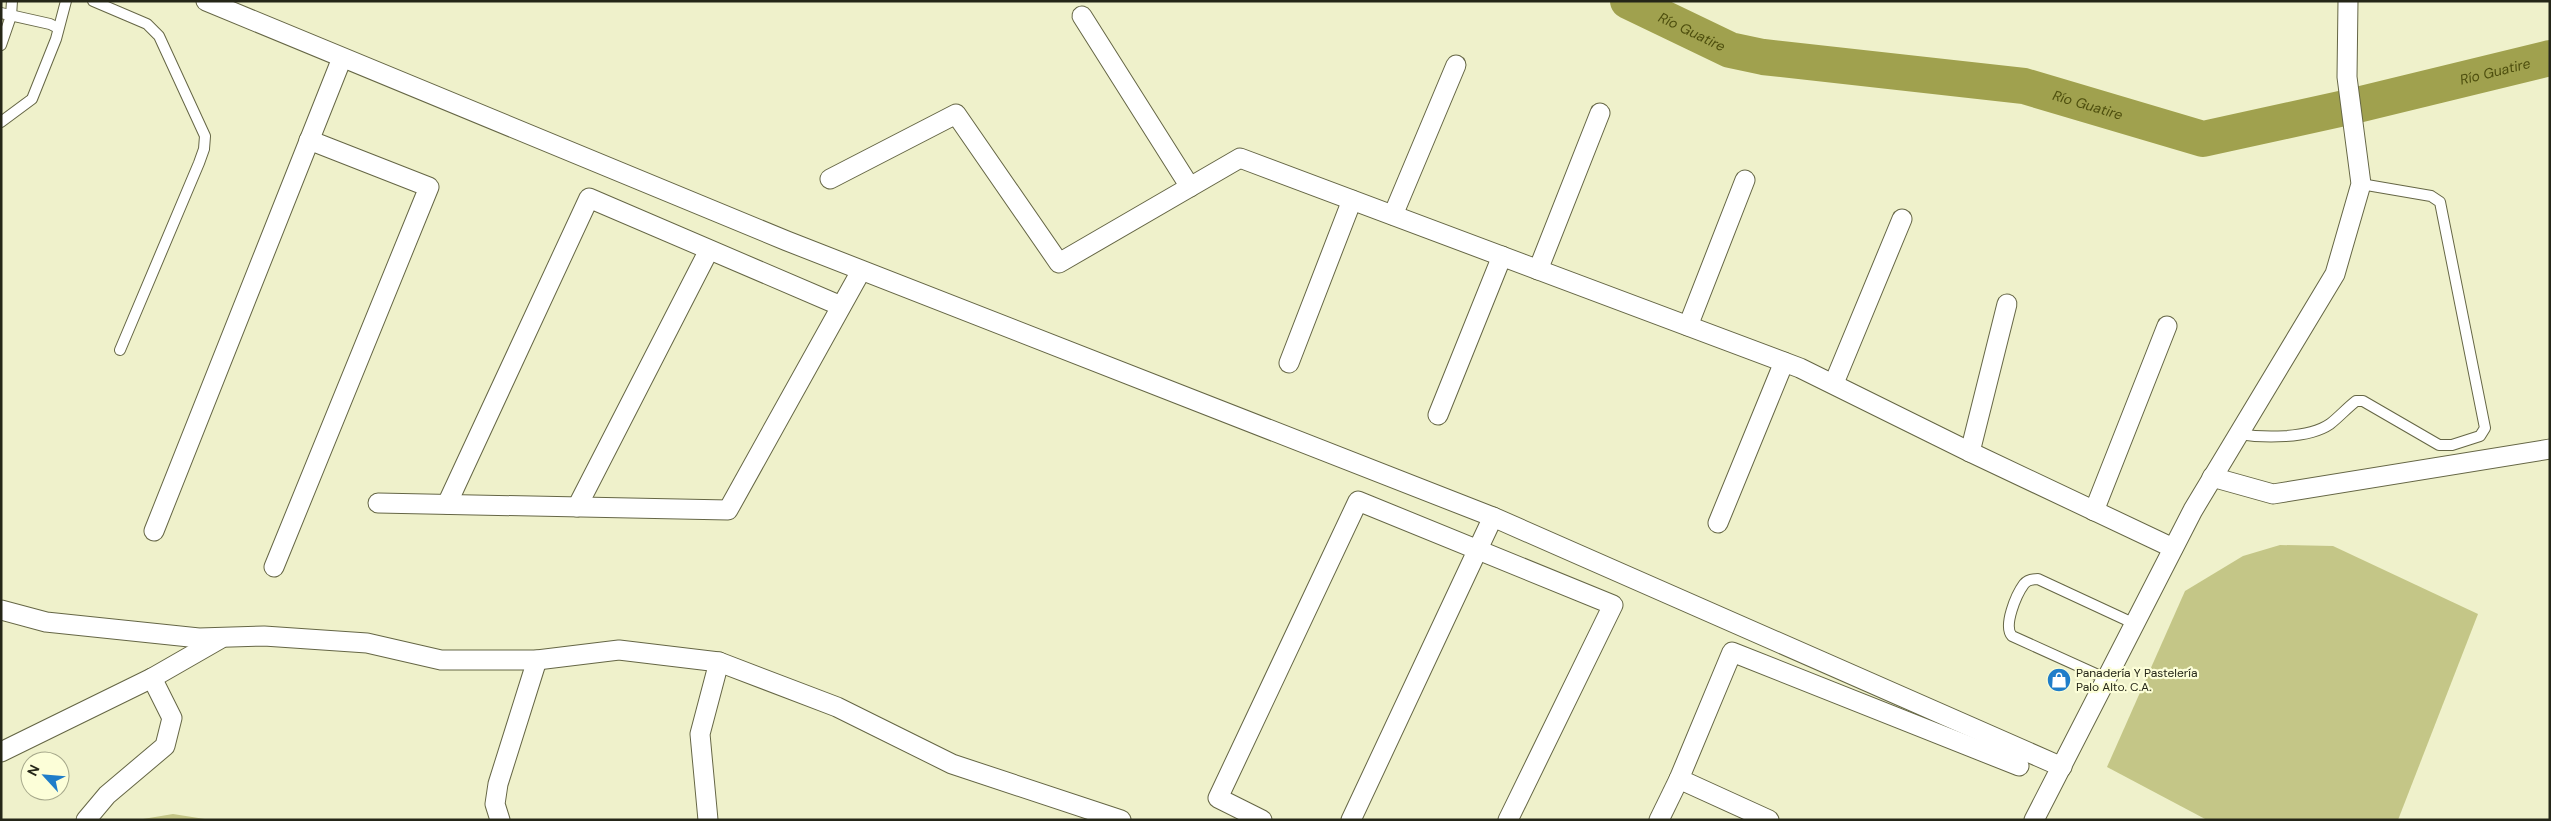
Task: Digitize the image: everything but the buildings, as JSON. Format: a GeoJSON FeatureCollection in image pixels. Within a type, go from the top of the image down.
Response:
{"type":"FeatureCollection","features":[{"type":"Feature","properties":{"kind":"street"},"geometry":{"type":"LineString","coordinates":[[206,1],[861,271],[1493,517],[2062,767]]}},
{"type":"Feature","properties":{"kind":"street"},"geometry":{"type":"LineString","coordinates":[[2034,820],[2173,548],[2212,478],[2335,274],[2361,184],[2347,77],[2348,1]]}},
{"type":"Feature","properties":{"kind":"street"},"geometry":{"type":"LineString","coordinates":[[1082,16],[1190,187]]}},
{"type":"Feature","properties":{"kind":"street"},"geometry":{"type":"LineString","coordinates":[[154,531],[342,58]]}},
{"type":"Feature","properties":{"kind":"street"},"geometry":{"type":"LineString","coordinates":[[1392,215],[1456,65]]}},
{"type":"Feature","properties":{"kind":"street"},"geometry":{"type":"LineString","coordinates":[[1538,270],[1600,113]]}},
{"type":"Feature","properties":{"kind":"street"},"geometry":{"type":"LineString","coordinates":[[830,179],[956,114],[1059,263],[1240,158],[1784,362],[1834,383],[1970,452],[2173,548]]}},
{"type":"Feature","properties":{"kind":"street"},"geometry":{"type":"LineString","coordinates":[[274,567],[429,187],[309,140]]}},
{"type":"Feature","properties":{"kind":"street"},"geometry":{"type":"LineString","coordinates":[[1688,326],[1745,180]]}},
{"type":"Feature","properties":{"kind":"street"},"geometry":{"type":"LineString","coordinates":[[447,504],[589,198],[841,306]]}},
{"type":"Feature","properties":{"kind":"street"},"geometry":{"type":"LineString","coordinates":[[1289,363],[1352,200]]}},
{"type":"Feature","properties":{"kind":"street"},"geometry":{"type":"LineString","coordinates":[[1834,383],[1902,218]]}},
{"type":"Feature","properties":{"kind":"street"},"geometry":{"type":"LineString","coordinates":[[577,507],[709,250]]}},
{"type":"Feature","properties":{"kind":"street"},"geometry":{"type":"LineString","coordinates":[[1438,415],[1502,256]]}},
{"type":"Feature","properties":{"kind":"street"},"geometry":{"type":"LineString","coordinates":[[378,502],[728,510],[861,271]]}},
{"type":"Feature","properties":{"kind":"street"},"geometry":{"type":"LineString","coordinates":[[1970,452],[2007,304]]}},
{"type":"Feature","properties":{"kind":"street"},"geometry":{"type":"LineString","coordinates":[[2094,511],[2167,326]]}},
{"type":"Feature","properties":{"kind":"street"},"geometry":{"type":"LineString","coordinates":[[1718,522],[1784,362]]}},
{"type":"Feature","properties":{"kind":"street"},"geometry":{"type":"LineString","coordinates":[[2212,478],[2273,494],[2550,449]]}},
{"type":"Feature","properties":{"kind":"street"},"geometry":{"type":"LineString","coordinates":[[1262,820],[1218,798],[1358,501],[1613,605],[1508,820]]}},
{"type":"Feature","properties":{"kind":"street"},"geometry":{"type":"LineString","coordinates":[[1351,820],[1493,517]]}},
{"type":"Feature","properties":{"kind":"street"},"geometry":{"type":"LineString","coordinates":[[1,610],[46,622],[199,638],[264,636],[367,643],[441,660],[537,660],[619,650],[719,662],[837,707],[952,764],[1121,820]]}},
{"type":"Feature","properties":{"kind":"street"},"geometry":{"type":"LineString","coordinates":[[1,752],[152,678],[224,637]]}},
{"type":"Feature","properties":{"kind":"street"},"geometry":{"type":"LineString","coordinates":[[1658,820],[1680,779],[1732,652],[2019,766]]}},
{"type":"Feature","properties":{"kind":"street"},"geometry":{"type":"LineString","coordinates":[[500,820],[495,804],[498,784],[537,660]]}},
{"type":"Feature","properties":{"kind":"street"},"geometry":{"type":"LineString","coordinates":[[708,820],[700,734],[719,662]]}},
{"type":"Feature","properties":{"kind":"street"},"geometry":{"type":"LineString","coordinates":[[86,820],[107,795],[166,746],[172,718],[152,678]]}},
{"type":"Feature","properties":{"kind":"street"},"geometry":{"type":"LineString","coordinates":[[1680,779],[1769,820]]}},
{"type":"Feature","properties":{"kind":"lane"},"geometry":{"type":"LineString","coordinates":[[1,45],[6,14],[12,1]]}},
{"type":"Feature","properties":{"kind":"lane"},"geometry":{"type":"LineString","coordinates":[[1,122],[32,99],[66,1]]}},
{"type":"Feature","properties":{"kind":"lane"},"geometry":{"type":"LineString","coordinates":[[93,1],[147,24],[159,36],[205,136],[204,149],[199,163],[120,350]]}},
{"type":"Feature","properties":{"kind":"lane"},"geometry":{"type":"LineString","coordinates":[[6,14],[50,24],[58,28]]}},
{"type":"Feature","properties":{"kind":"lane"},"geometry":{"type":"LineString","coordinates":[[2239,434],[2264,438],[2311,432],[2328,425],[2356,401],[2363,401],[2439,445],[2452,445],[2480,436],[2485,428],[2440,202],[2431,196],[2361,184]]}},
{"type":"Feature","properties":{"kind":"lane"},"geometry":{"type":"LineString","coordinates":[[2107,679],[2012,636],[2008,626],[2009,619],[2024,583],[2031,579],[2038,579],[2135,624]]}},
{"type":"Feature","properties":{"kind":"green space"},"geometry":{"type":"Polygon","coordinates":[[[2280,545],[2333,546],[2478,614],[2398,820],[2207,820],[2107,767],[2185,591],[2243,556],[2280,545]]]}},
{"type":"Feature","properties":{"kind":"green space"},"geometry":{"type":"Polygon","coordinates":[[[173,814],[211,820],[137,820],[173,814]]]}},
{"type":"Feature","properties":{"kind":"waterway","name":"Río Guatire"},"geometry":{"type":"LineString","coordinates":[[1628,1],[1730,50],[1763,57],[2024,86],[2203,139],[2349,107],[2550,58]]}},
{"type":"Feature","properties":{"kind":"place","name":"Panadería Y Pastelería Palo Alto. C.A."},"geometry":{"type":"Point","coordinates":[2059,680]}}]}
